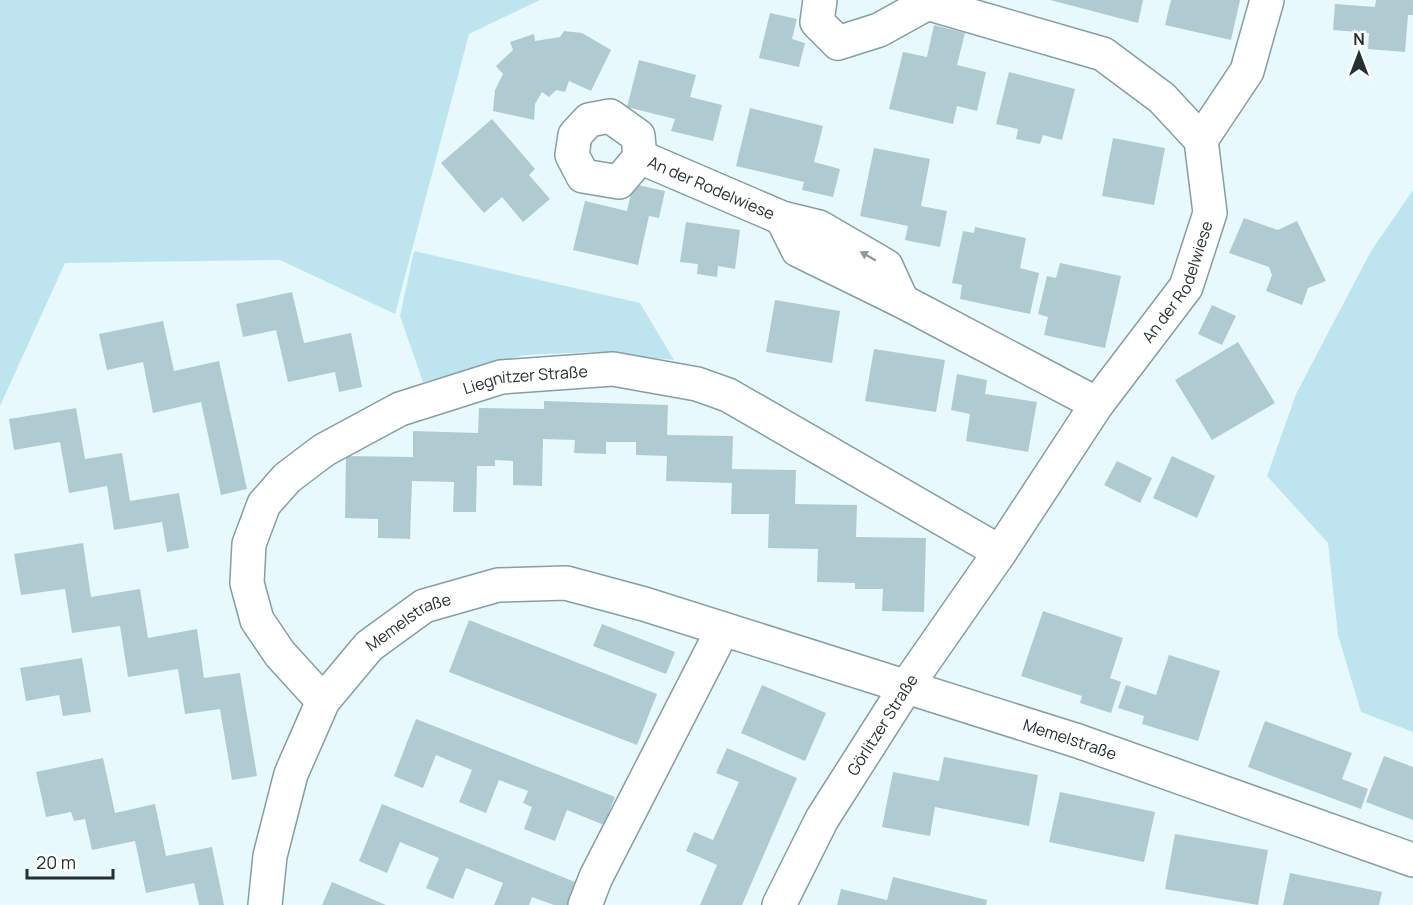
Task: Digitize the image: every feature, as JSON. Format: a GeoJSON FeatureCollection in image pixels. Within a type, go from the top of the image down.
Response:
{"type":"FeatureCollection","features":[{"type":"Feature","properties":{"kind":"street"},"geometry":{"type":"LineString","coordinates":[[820,0],[817,22],[838,43],[879,30],[921,2],[1102,54],[1162,98],[1201,140],[1247,71],[1268,0]]}},
{"type":"Feature","properties":{"kind":"street","name":"An der Rodelwiese"},"geometry":{"type":"LineString","coordinates":[[1000,552],[1097,404],[1186,287],[1210,213],[1201,140]]}},
{"type":"Feature","properties":{"kind":"street","name":"An der Rodelwiese"},"geometry":{"type":"LineString","coordinates":[[640,157],[782,218],[798,250],[902,301],[1097,404]]}},
{"type":"Feature","properties":{"kind":"street","name":"Liegnitzer Straße"},"geometry":{"type":"LineString","coordinates":[[323,701],[280,654],[257,620],[247,583],[249,544],[264,504],[287,478],[324,450],[400,409],[501,377],[613,369],[697,384],[728,395],[1000,552]]}},
{"type":"Feature","properties":{"kind":"street","name":"Görlitzer Straße"},"geometry":{"type":"LineString","coordinates":[[779,905],[822,819],[906,687],[1000,552]]}},
{"type":"Feature","properties":{"kind":"street","name":"Memelstraße"},"geometry":{"type":"LineString","coordinates":[[265,905],[270,856],[291,774],[323,701],[369,646],[424,606],[498,585],[566,583],[644,604],[1078,741],[1413,860]]}},
{"type":"Feature","properties":{"kind":"street"},"geometry":{"type":"LineString","coordinates":[[585,905],[596,877],[723,628]]}},
{"type":"Feature","properties":{"kind":"shaded area"},"geometry":{"type":"Polygon","coordinates":[[[0,0],[540,0],[469,34],[395,314],[280,260],[65,263],[0,406],[0,0]]]}},
{"type":"Feature","properties":{"kind":"shaded area"},"geometry":{"type":"Polygon","coordinates":[[[1413,190],[1413,732],[1361,712],[1338,635],[1328,543],[1267,476],[1296,394],[1371,251],[1413,190]]]}},
{"type":"Feature","properties":{"kind":"shaded area"},"geometry":{"type":"Polygon","coordinates":[[[414,251],[640,303],[674,360],[592,352],[524,355],[423,382],[400,316],[414,251]]]}},
{"type":"Feature","properties":{"kind":"building"},"geometry":{"type":"Polygon","coordinates":[[[1050,0],[1143,0],[1138,23],[1050,0]]]}},
{"type":"Feature","properties":{"kind":"building"},"geometry":{"type":"Polygon","coordinates":[[[1171,0],[1240,0],[1231,40],[1165,25],[1171,0]]]}},
{"type":"Feature","properties":{"kind":"building"},"geometry":{"type":"Polygon","coordinates":[[[1376,0],[1413,0],[1413,15],[1408,15],[1405,52],[1368,49],[1369,33],[1333,30],[1335,4],[1375,7],[1376,0]]]}},
{"type":"Feature","properties":{"kind":"building"},"geometry":{"type":"Polygon","coordinates":[[[770,13],[797,19],[792,39],[805,43],[799,67],[759,58],[770,13]]]}},
{"type":"Feature","properties":{"kind":"building"},"geometry":{"type":"Polygon","coordinates":[[[934,25],[965,33],[957,65],[986,72],[977,111],[957,106],[953,124],[889,109],[903,52],[927,57],[934,25]]]}},
{"type":"Feature","properties":{"kind":"building"},"geometry":{"type":"Polygon","coordinates":[[[564,31],[582,33],[611,50],[591,91],[569,81],[565,92],[556,90],[549,97],[542,92],[535,104],[534,120],[493,111],[495,90],[503,74],[496,66],[513,50],[510,42],[534,34],[535,41],[560,37],[564,31]]]}},
{"type":"Feature","properties":{"kind":"building"},"geometry":{"type":"Polygon","coordinates":[[[639,60],[696,75],[690,97],[722,105],[713,141],[671,131],[675,119],[627,107],[639,60]]]}},
{"type":"Feature","properties":{"kind":"building"},"geometry":{"type":"Polygon","coordinates":[[[1009,72],[1075,89],[1062,140],[1043,135],[1040,144],[1016,139],[1018,129],[996,124],[1009,72]]]}},
{"type":"Feature","properties":{"kind":"building"},"geometry":{"type":"Polygon","coordinates":[[[750,108],[823,126],[814,162],[840,169],[833,197],[802,190],[804,182],[736,166],[750,108]]]}},
{"type":"Feature","properties":{"kind":"building"},"geometry":{"type":"Polygon","coordinates":[[[492,119],[535,169],[529,175],[550,199],[523,222],[502,197],[484,213],[441,163],[492,119]]]}},
{"type":"Feature","properties":{"kind":"building"},"geometry":{"type":"Polygon","coordinates":[[[1113,138],[1165,148],[1154,205],[1102,196],[1113,138]]]}},
{"type":"Feature","properties":{"kind":"building"},"geometry":{"type":"Polygon","coordinates":[[[874,148],[930,159],[921,206],[947,211],[940,247],[905,240],[908,226],[860,216],[874,148]]]}},
{"type":"Feature","properties":{"kind":"building"},"geometry":{"type":"Polygon","coordinates":[[[633,184],[665,191],[659,218],[649,216],[638,265],[573,250],[585,201],[627,211],[633,184]]]}},
{"type":"Feature","properties":{"kind":"building"},"geometry":{"type":"Polygon","coordinates":[[[1244,218],[1278,230],[1297,221],[1326,281],[1308,288],[1302,305],[1266,291],[1272,275],[1269,267],[1229,253],[1244,218]]]}},
{"type":"Feature","properties":{"kind":"building"},"geometry":{"type":"Polygon","coordinates":[[[686,222],[740,230],[735,269],[718,266],[717,277],[697,274],[698,264],[680,262],[686,222]]]}},
{"type":"Feature","properties":{"kind":"building"},"geometry":{"type":"Polygon","coordinates":[[[975,227],[1026,238],[1020,268],[1039,273],[1030,314],[960,299],[962,285],[952,283],[963,231],[974,233],[975,227]]]}},
{"type":"Feature","properties":{"kind":"building"},"geometry":{"type":"Polygon","coordinates":[[[1060,263],[1121,276],[1105,348],[1044,335],[1048,317],[1038,314],[1047,276],[1056,278],[1060,263]]]}},
{"type":"Feature","properties":{"kind":"building"},"geometry":{"type":"Polygon","coordinates":[[[292,292],[304,343],[351,333],[362,387],[339,392],[335,372],[288,382],[276,330],[243,337],[236,304],[292,292]]]}},
{"type":"Feature","properties":{"kind":"building"},"geometry":{"type":"Polygon","coordinates":[[[775,300],[840,311],[832,363],[766,352],[775,300]]]}},
{"type":"Feature","properties":{"kind":"building"},"geometry":{"type":"Polygon","coordinates":[[[1212,305],[1236,316],[1222,345],[1198,334],[1212,305]]]}},
{"type":"Feature","properties":{"kind":"building"},"geometry":{"type":"Polygon","coordinates":[[[163,321],[174,371],[219,361],[247,489],[221,495],[201,402],[153,413],[143,362],[107,370],[99,334],[163,321]]]}},
{"type":"Feature","properties":{"kind":"building"},"geometry":{"type":"Polygon","coordinates":[[[1238,342],[1275,403],[1212,440],[1175,380],[1238,342]]]}},
{"type":"Feature","properties":{"kind":"building"},"geometry":{"type":"Polygon","coordinates":[[[874,349],[945,360],[936,412],[865,401],[874,349]]]}},
{"type":"Feature","properties":{"kind":"building"},"geometry":{"type":"Polygon","coordinates":[[[957,374],[987,380],[985,394],[1037,402],[1028,452],[966,441],[970,414],[951,410],[957,374]]]}},
{"type":"Feature","properties":{"kind":"building"},"geometry":{"type":"Polygon","coordinates":[[[544,401],[668,405],[667,435],[733,436],[732,469],[796,470],[795,504],[857,505],[856,537],[926,538],[924,612],[882,611],[883,589],[855,589],[855,583],[817,582],[818,549],[768,548],[769,514],[731,514],[732,483],[666,481],[667,456],[636,455],[636,442],[606,442],[606,454],[574,453],[575,440],[543,439],[542,486],[513,485],[513,461],[495,460],[495,466],[477,466],[476,512],[453,512],[454,482],[412,481],[410,539],[378,538],[378,519],[345,518],[346,456],[413,457],[413,431],[478,433],[479,408],[544,409],[544,401]]]}},
{"type":"Feature","properties":{"kind":"building"},"geometry":{"type":"Polygon","coordinates":[[[76,408],[85,459],[122,453],[130,501],[179,493],[189,548],[167,552],[162,522],[114,530],[107,486],[69,493],[60,442],[14,450],[9,419],[76,408]]]}},
{"type":"Feature","properties":{"kind":"building"},"geometry":{"type":"Polygon","coordinates":[[[1172,456],[1215,476],[1197,518],[1153,498],[1172,456]]]}},
{"type":"Feature","properties":{"kind":"building"},"geometry":{"type":"Polygon","coordinates":[[[1117,461],[1152,478],[1140,503],[1104,485],[1117,461]]]}},
{"type":"Feature","properties":{"kind":"building"},"geometry":{"type":"Polygon","coordinates":[[[83,543],[91,597],[140,589],[148,638],[197,629],[204,678],[240,673],[257,776],[232,780],[220,709],[185,714],[178,669],[128,677],[120,626],[72,633],[65,589],[21,595],[14,554],[83,543]]]}},
{"type":"Feature","properties":{"kind":"building"},"geometry":{"type":"Polygon","coordinates":[[[1043,611],[1123,638],[1110,678],[1121,682],[1111,713],[1080,703],[1082,696],[1021,676],[1043,611]]]}},
{"type":"Feature","properties":{"kind":"building"},"geometry":{"type":"Polygon","coordinates":[[[469,620],[657,694],[637,745],[449,672],[469,620]]]}},
{"type":"Feature","properties":{"kind":"building"},"geometry":{"type":"Polygon","coordinates":[[[602,624],[675,652],[666,674],[593,646],[602,624]]]}},
{"type":"Feature","properties":{"kind":"building"},"geometry":{"type":"Polygon","coordinates":[[[1169,655],[1220,671],[1198,741],[1142,724],[1144,716],[1118,708],[1126,685],[1156,695],[1169,655]]]}},
{"type":"Feature","properties":{"kind":"building"},"geometry":{"type":"Polygon","coordinates":[[[82,658],[91,712],[63,716],[59,695],[26,701],[20,668],[82,658]]]}},
{"type":"Feature","properties":{"kind":"building"},"geometry":{"type":"Polygon","coordinates":[[[762,685],[826,713],[805,761],[741,733],[762,685]]]}},
{"type":"Feature","properties":{"kind":"building"},"geometry":{"type":"Polygon","coordinates":[[[416,719],[615,797],[604,825],[567,810],[555,841],[524,829],[532,807],[523,803],[528,791],[499,780],[486,813],[459,802],[472,770],[436,755],[423,788],[394,776],[416,719]]]}},
{"type":"Feature","properties":{"kind":"building"},"geometry":{"type":"Polygon","coordinates":[[[1265,721],[1352,753],[1342,779],[1368,789],[1361,809],[1248,767],[1265,721]]]}},
{"type":"Feature","properties":{"kind":"building"},"geometry":{"type":"Polygon","coordinates":[[[727,748],[797,778],[742,905],[700,905],[717,865],[686,851],[694,832],[713,840],[739,782],[716,773],[727,748]]]}},
{"type":"Feature","properties":{"kind":"building"},"geometry":{"type":"Polygon","coordinates":[[[1384,756],[1413,767],[1413,820],[1366,802],[1384,756]]]}},
{"type":"Feature","properties":{"kind":"building"},"geometry":{"type":"Polygon","coordinates":[[[944,757],[1038,775],[1029,826],[935,807],[930,836],[882,827],[893,772],[939,781],[944,757]]]}},
{"type":"Feature","properties":{"kind":"building"},"geometry":{"type":"Polygon","coordinates":[[[103,758],[115,813],[155,804],[166,856],[212,847],[224,905],[199,905],[194,883],[146,893],[135,841],[92,850],[85,819],[74,821],[71,812],[46,817],[36,772],[103,758]]]}},
{"type":"Feature","properties":{"kind":"building"},"geometry":{"type":"Polygon","coordinates":[[[1060,792],[1155,812],[1144,862],[1049,842],[1060,792]]]}},
{"type":"Feature","properties":{"kind":"building"},"geometry":{"type":"Polygon","coordinates":[[[382,804],[580,884],[572,905],[554,905],[532,897],[529,905],[494,905],[503,883],[466,868],[453,899],[426,888],[439,858],[400,842],[387,873],[359,861],[382,804]]]}},
{"type":"Feature","properties":{"kind":"building"},"geometry":{"type":"Polygon","coordinates":[[[1175,834],[1268,850],[1258,905],[1165,889],[1175,834]]]}},
{"type":"Feature","properties":{"kind":"building"},"geometry":{"type":"Polygon","coordinates":[[[1290,873],[1382,892],[1379,905],[1283,905],[1290,873]]]}},
{"type":"Feature","properties":{"kind":"building"},"geometry":{"type":"Polygon","coordinates":[[[893,877],[987,900],[986,905],[837,905],[841,889],[887,900],[893,877]]]}},
{"type":"Feature","properties":{"kind":"building"},"geometry":{"type":"Polygon","coordinates":[[[332,882],[386,905],[322,905],[332,882]]]}}]}
